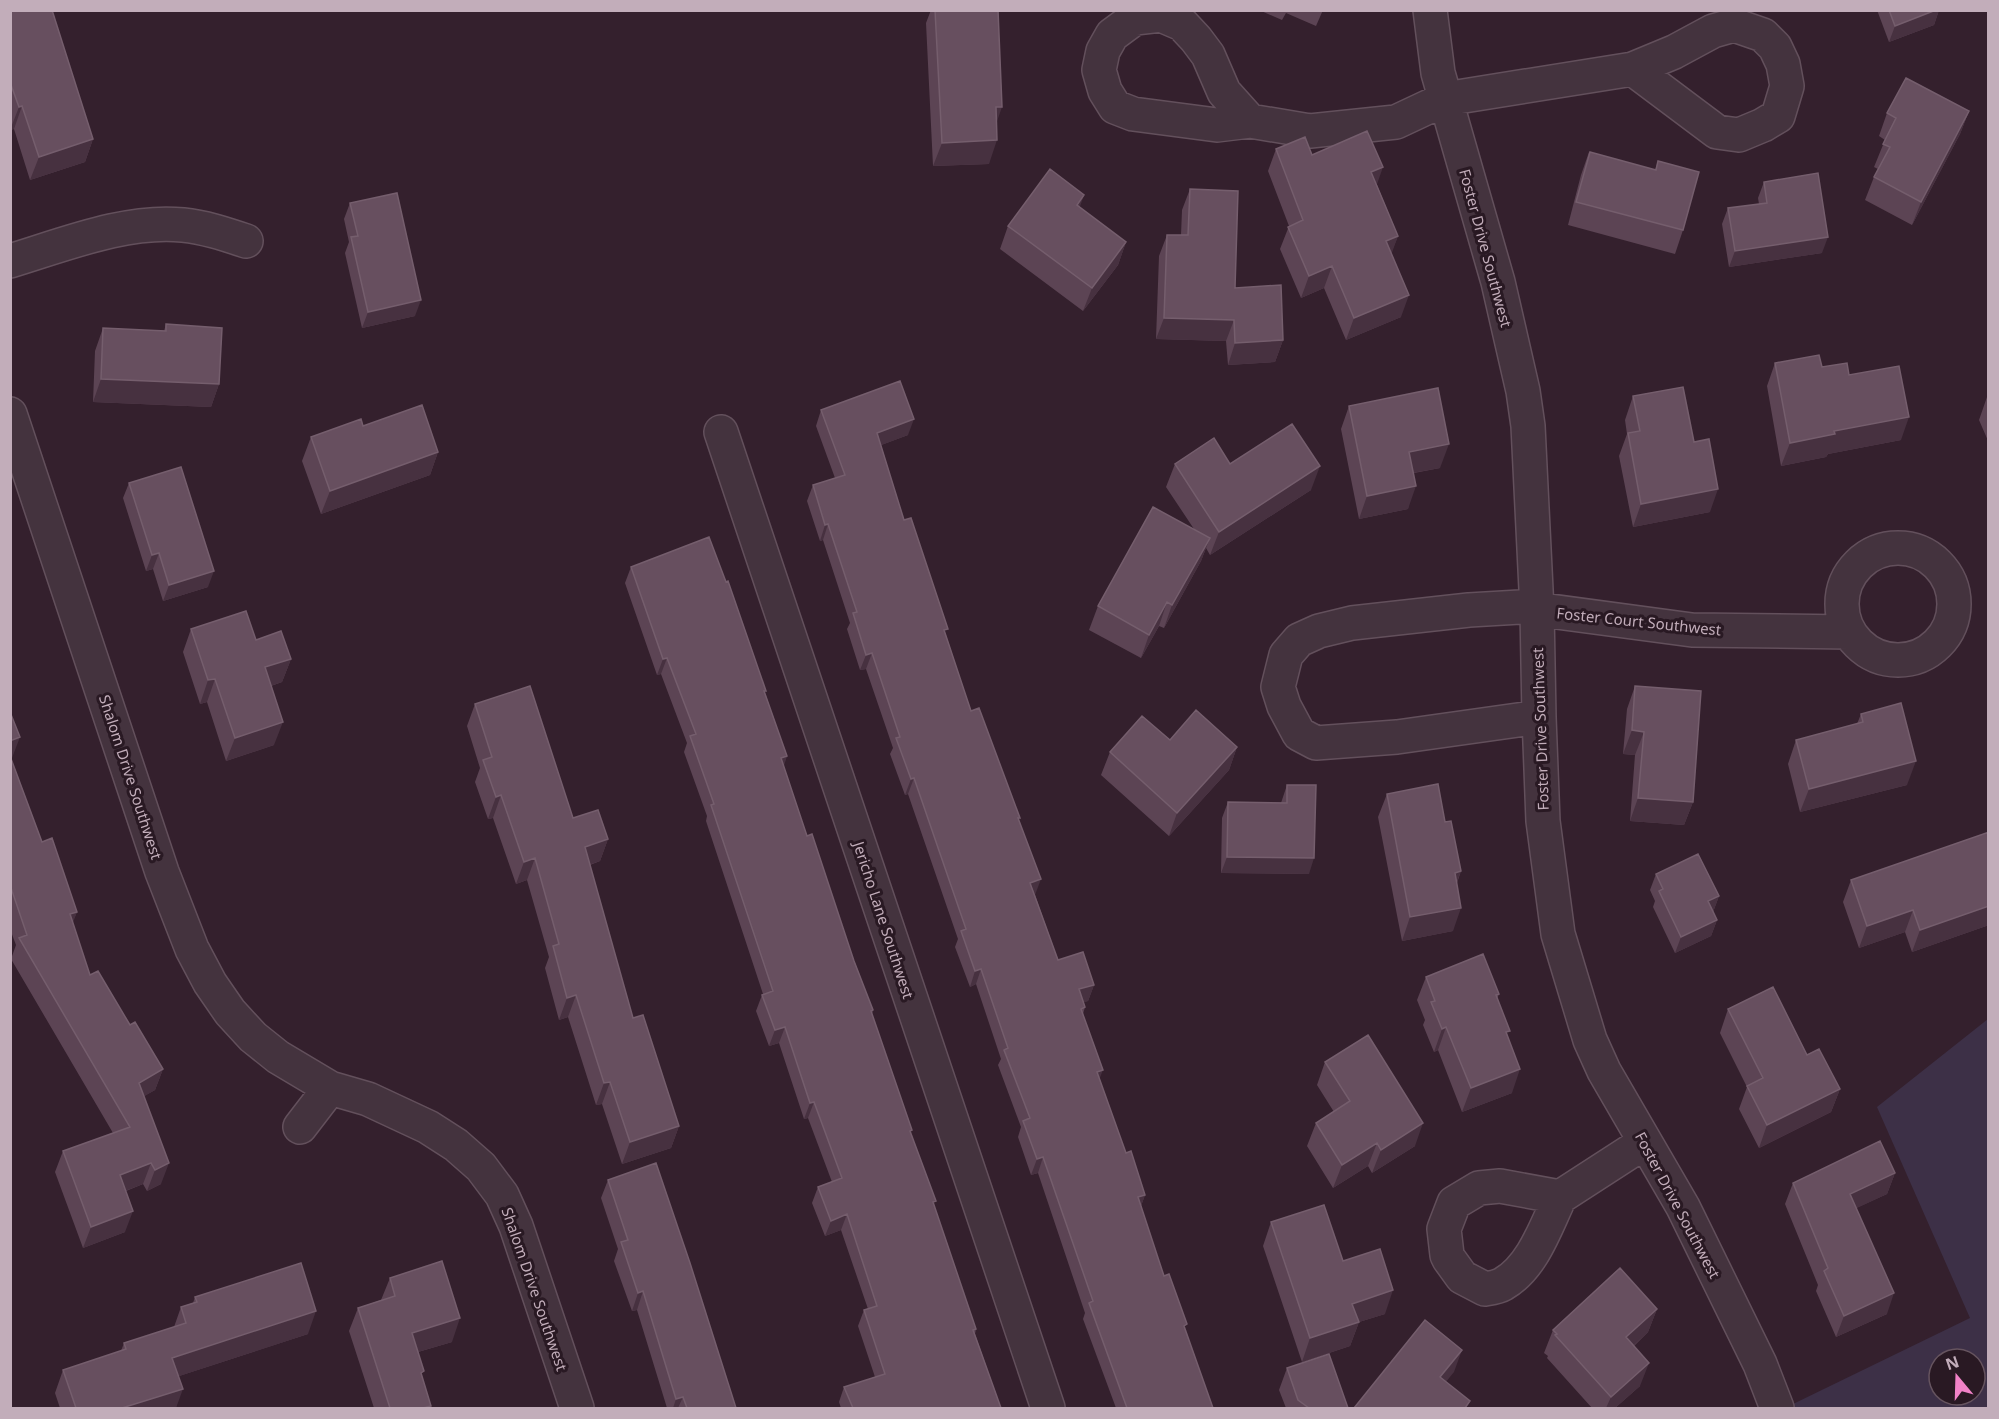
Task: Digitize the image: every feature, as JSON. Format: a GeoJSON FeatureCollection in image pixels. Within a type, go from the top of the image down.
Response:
{"type":"FeatureCollection","features":[{"type":"Feature","properties":{"kind":"street","name":"Foster Drive Southwest"},"geometry":{"type":"LineString","coordinates":[[1430,10],[1438,73],[1498,282],[1523,391],[1528,426],[1537,610],[1543,821],[1558,934],[1590,1040],[1604,1071],[1693,1228],[1760,1364],[1777,1408]]}},
{"type":"Feature","properties":{"kind":"street"},"geometry":{"type":"LineString","coordinates":[[1250,121],[1310,131],[1396,122],[1445,99],[1633,69]]}},
{"type":"Feature","properties":{"kind":"street"},"geometry":{"type":"LineString","coordinates":[[10,261],[102,234],[157,224],[207,229],[246,241]]}},
{"type":"Feature","properties":{"kind":"street","name":"Shalom Drive Southwest"},"geometry":{"type":"LineString","coordinates":[[10,414],[162,872],[192,949],[210,983],[230,1012],[278,1057],[330,1088],[368,1099],[428,1128],[456,1145],[481,1167],[502,1195],[516,1226],[577,1408]]}},
{"type":"Feature","properties":{"kind":"street","name":"Jericho Lane Southwest"},"geometry":{"type":"LineString","coordinates":[[721,432],[1048,1408]]}},
{"type":"Feature","properties":{"kind":"street","name":"Foster Court Southwest"},"geometry":{"type":"LineString","coordinates":[[1539,717],[1397,736],[1316,743],[1299,734],[1284,706],[1278,687],[1286,655],[1299,640],[1318,631],[1352,623],[1469,610],[1520,607],[1692,630],[1849,632]]}},
{"type":"Feature","properties":{"kind":"street"},"geometry":{"type":"LineString","coordinates":[[300,1127],[330,1088]]}},
{"type":"Feature","properties":{"kind":"street"},"geometry":{"type":"LineString","coordinates":[[1560,1197],[1645,1142]]}},
{"type":"Feature","properties":{"kind":"shaded area"},"geometry":{"type":"Polygon","coordinates":[[[1988,1019],[1988,1408],[1792,1408],[1791,1405],[1970,1318],[1877,1107],[1988,1019]]]}},
{"type":"Feature","properties":{"kind":"building"},"geometry":{"type":"Polygon","coordinates":[[[10,10],[52,10],[93,139],[39,157],[22,106],[19,107],[10,82],[10,10]]]}},
{"type":"Feature","properties":{"kind":"building"},"geometry":{"type":"Polygon","coordinates":[[[935,10],[998,10],[1002,107],[996,107],[997,140],[942,143],[935,10]]]}},
{"type":"Feature","properties":{"kind":"building"},"geometry":{"type":"Polygon","coordinates":[[[1889,10],[1936,10],[1895,26],[1889,10]]]}},
{"type":"Feature","properties":{"kind":"building"},"geometry":{"type":"Polygon","coordinates":[[[1906,78],[1969,111],[1921,202],[1874,177],[1890,147],[1883,144],[1896,118],[1887,113],[1906,78]]]}},
{"type":"Feature","properties":{"kind":"building"},"geometry":{"type":"Polygon","coordinates":[[[1367,131],[1383,167],[1371,172],[1398,236],[1386,241],[1409,295],[1354,318],[1332,266],[1309,276],[1288,227],[1303,220],[1276,149],[1305,137],[1312,155],[1367,131]]]}},
{"type":"Feature","properties":{"kind":"building"},"geometry":{"type":"Polygon","coordinates":[[[1590,152],[1656,170],[1658,161],[1699,172],[1683,230],[1576,202],[1590,152]]]}},
{"type":"Feature","properties":{"kind":"building"},"geometry":{"type":"Polygon","coordinates":[[[1050,169],[1084,195],[1077,205],[1126,242],[1092,288],[1008,226],[1050,169]]]}},
{"type":"Feature","properties":{"kind":"building"},"geometry":{"type":"Polygon","coordinates":[[[1818,173],[1828,237],[1735,251],[1728,208],[1767,203],[1764,182],[1818,173]]]}},
{"type":"Feature","properties":{"kind":"building"},"geometry":{"type":"Polygon","coordinates":[[[1190,189],[1238,191],[1235,288],[1281,285],[1283,340],[1235,343],[1234,320],[1164,318],[1167,235],[1188,235],[1190,189]]]}},
{"type":"Feature","properties":{"kind":"building"},"geometry":{"type":"Polygon","coordinates":[[[397,193],[421,300],[368,312],[351,237],[358,236],[350,203],[397,193]]]}},
{"type":"Feature","properties":{"kind":"building"},"geometry":{"type":"Polygon","coordinates":[[[166,324],[222,328],[219,384],[101,379],[103,328],[166,331],[166,324]]]}},
{"type":"Feature","properties":{"kind":"building"},"geometry":{"type":"Polygon","coordinates":[[[1819,355],[1822,367],[1847,363],[1849,375],[1899,366],[1909,417],[1834,431],[1835,434],[1790,443],[1775,363],[1819,355]]]}},
{"type":"Feature","properties":{"kind":"building"},"geometry":{"type":"Polygon","coordinates":[[[900,381],[914,419],[877,433],[904,520],[911,518],[948,629],[944,630],[971,711],[979,708],[1041,879],[1030,883],[1058,960],[1083,952],[1094,985],[1079,989],[1085,1007],[1081,1009],[1103,1070],[1097,1072],[1126,1153],[1131,1151],[1145,1195],[1138,1197],[1164,1276],[1169,1274],[1187,1324],[1184,1326],[1213,1408],[1127,1408],[1089,1303],[1093,1301],[1043,1157],[1037,1159],[1023,1121],[1030,1118],[1004,1050],[1008,1048],[981,969],[975,971],[961,931],[966,929],[914,778],[911,779],[896,738],[900,737],[872,653],[866,655],[853,613],[857,612],[828,524],[825,525],[813,485],[845,475],[821,410],[900,381]]]}},
{"type":"Feature","properties":{"kind":"building"},"geometry":{"type":"Polygon","coordinates":[[[1683,387],[1694,442],[1709,439],[1718,489],[1641,504],[1628,433],[1640,431],[1633,396],[1683,387]]]}},
{"type":"Feature","properties":{"kind":"building"},"geometry":{"type":"Polygon","coordinates":[[[1438,388],[1449,444],[1409,452],[1416,486],[1367,496],[1349,406],[1438,388]]]}},
{"type":"Feature","properties":{"kind":"building"},"geometry":{"type":"Polygon","coordinates":[[[422,405],[438,452],[330,491],[311,437],[361,419],[363,426],[422,405]]]}},
{"type":"Feature","properties":{"kind":"building"},"geometry":{"type":"Polygon","coordinates":[[[1292,424],[1320,466],[1219,532],[1175,464],[1214,438],[1230,464],[1292,424]]]}},
{"type":"Feature","properties":{"kind":"building"},"geometry":{"type":"Polygon","coordinates":[[[181,467],[214,571],[169,585],[159,553],[152,555],[129,483],[181,467]]]}},
{"type":"Feature","properties":{"kind":"building"},"geometry":{"type":"Polygon","coordinates":[[[1153,507],[1210,538],[1172,605],[1167,602],[1149,635],[1098,606],[1153,507]]]}},
{"type":"Feature","properties":{"kind":"building"},"geometry":{"type":"Polygon","coordinates":[[[709,537],[726,582],[728,581],[766,691],[764,691],[787,756],[781,758],[807,836],[812,834],[854,961],[873,1010],[871,1011],[912,1130],[910,1131],[936,1201],[933,1202],[976,1329],[973,1330],[1001,1408],[853,1408],[844,1387],[885,1374],[864,1310],[877,1306],[847,1214],[831,1221],[818,1187],[842,1178],[814,1102],[810,1103],[785,1027],[775,1030],[762,995],[773,991],[690,736],[696,734],[667,658],[663,659],[631,567],[709,537]]]}},
{"type":"Feature","properties":{"kind":"building"},"geometry":{"type":"Polygon","coordinates":[[[246,611],[256,640],[281,631],[291,659],[265,667],[283,722],[235,738],[215,679],[208,680],[191,629],[246,611]]]}},
{"type":"Feature","properties":{"kind":"building"},"geometry":{"type":"Polygon","coordinates":[[[530,686],[573,818],[598,810],[608,839],[585,847],[633,1018],[643,1015],[679,1126],[630,1142],[610,1082],[604,1083],[576,995],[567,998],[553,946],[559,944],[535,858],[524,862],[501,795],[496,797],[483,760],[492,757],[475,704],[530,686]]]}},
{"type":"Feature","properties":{"kind":"building"},"geometry":{"type":"Polygon","coordinates":[[[1635,686],[1701,691],[1693,802],[1638,798],[1644,732],[1632,730],[1635,686]]]}},
{"type":"Feature","properties":{"kind":"building"},"geometry":{"type":"Polygon","coordinates":[[[1901,703],[1916,761],[1809,789],[1796,740],[1863,722],[1861,714],[1901,703]]]}},
{"type":"Feature","properties":{"kind":"building"},"geometry":{"type":"Polygon","coordinates":[[[1196,710],[1237,747],[1177,813],[1110,752],[1142,716],[1170,740],[1196,710]]]}},
{"type":"Feature","properties":{"kind":"building"},"geometry":{"type":"Polygon","coordinates":[[[10,712],[20,737],[10,741],[10,712]]]}},
{"type":"Feature","properties":{"kind":"building"},"geometry":{"type":"Polygon","coordinates":[[[10,756],[42,842],[52,838],[77,912],[70,914],[90,975],[98,971],[130,1025],[135,1022],[163,1069],[139,1083],[169,1163],[155,1170],[151,1163],[120,1175],[133,1211],[91,1227],[63,1151],[130,1127],[19,938],[27,935],[10,885],[10,756]]]}},
{"type":"Feature","properties":{"kind":"building"},"geometry":{"type":"Polygon","coordinates":[[[1438,784],[1445,822],[1451,821],[1461,871],[1455,873],[1461,908],[1410,917],[1387,794],[1438,784]]]}},
{"type":"Feature","properties":{"kind":"building"},"geometry":{"type":"Polygon","coordinates":[[[1287,785],[1316,785],[1314,858],[1227,857],[1228,802],[1287,803],[1287,785]]]}},
{"type":"Feature","properties":{"kind":"building"},"geometry":{"type":"Polygon","coordinates":[[[1989,832],[1989,906],[1920,930],[1913,910],[1867,926],[1851,880],[1989,832]]]}},
{"type":"Feature","properties":{"kind":"building"},"geometry":{"type":"Polygon","coordinates":[[[1698,854],[1719,896],[1708,901],[1717,920],[1681,937],[1659,891],[1663,889],[1656,874],[1698,854]]]}},
{"type":"Feature","properties":{"kind":"building"},"geometry":{"type":"Polygon","coordinates":[[[1483,954],[1499,994],[1496,995],[1510,1031],[1506,1032],[1520,1069],[1471,1088],[1446,1027],[1442,1029],[1431,1002],[1435,1001],[1426,977],[1483,954]]]}},
{"type":"Feature","properties":{"kind":"building"},"geometry":{"type":"Polygon","coordinates":[[[1773,987],[1807,1055],[1819,1049],[1840,1089],[1767,1125],[1747,1086],[1763,1078],[1728,1009],[1773,987]]]}},
{"type":"Feature","properties":{"kind":"building"},"geometry":{"type":"Polygon","coordinates":[[[1368,1035],[1423,1123],[1381,1150],[1377,1143],[1342,1165],[1316,1123],[1350,1101],[1325,1062],[1368,1035]]]}},
{"type":"Feature","properties":{"kind":"building"},"geometry":{"type":"Polygon","coordinates":[[[1880,1141],[1895,1173],[1850,1194],[1894,1293],[1844,1316],[1824,1271],[1828,1268],[1793,1183],[1880,1141]]]}},
{"type":"Feature","properties":{"kind":"building"},"geometry":{"type":"Polygon","coordinates":[[[656,1163],[736,1408],[687,1408],[683,1397],[676,1399],[643,1291],[638,1293],[621,1242],[628,1240],[608,1180],[656,1163]]]}},
{"type":"Feature","properties":{"kind":"building"},"geometry":{"type":"Polygon","coordinates":[[[1324,1205],[1343,1261],[1380,1249],[1393,1290],[1352,1304],[1359,1322],[1310,1338],[1271,1222],[1324,1205]]]}},
{"type":"Feature","properties":{"kind":"building"},"geometry":{"type":"Polygon","coordinates":[[[442,1261],[460,1318],[412,1333],[424,1371],[421,1373],[431,1406],[390,1408],[358,1308],[395,1296],[390,1278],[442,1261]]]}},
{"type":"Feature","properties":{"kind":"building"},"geometry":{"type":"Polygon","coordinates":[[[301,1263],[316,1311],[172,1358],[183,1389],[122,1408],[76,1408],[63,1370],[126,1349],[124,1343],[186,1323],[181,1307],[197,1302],[195,1297],[301,1263]]]}},
{"type":"Feature","properties":{"kind":"building"},"geometry":{"type":"Polygon","coordinates":[[[1620,1268],[1657,1309],[1626,1337],[1649,1363],[1611,1397],[1553,1330],[1620,1268]]]}},
{"type":"Feature","properties":{"kind":"building"},"geometry":{"type":"Polygon","coordinates":[[[1425,1320],[1462,1350],[1440,1377],[1470,1401],[1465,1408],[1354,1408],[1425,1320]]]}},
{"type":"Feature","properties":{"kind":"building"},"geometry":{"type":"Polygon","coordinates":[[[1329,1354],[1348,1408],[1309,1408],[1298,1400],[1287,1368],[1329,1354]]]}}]}
